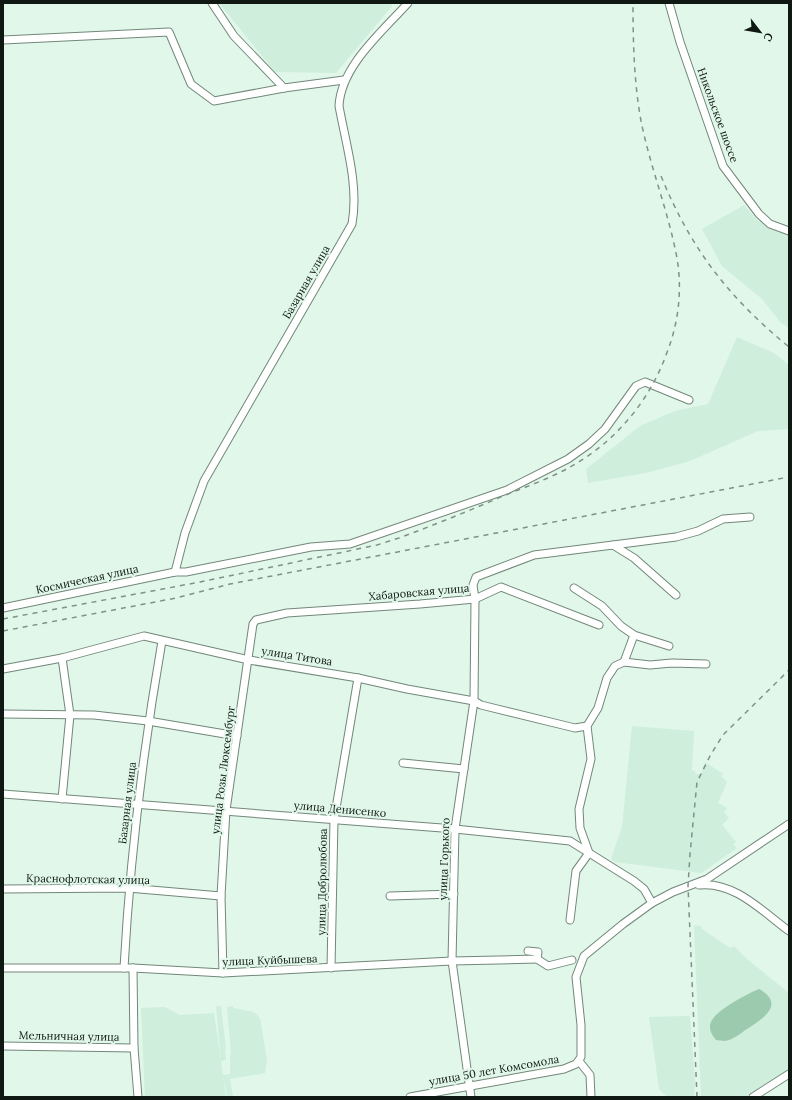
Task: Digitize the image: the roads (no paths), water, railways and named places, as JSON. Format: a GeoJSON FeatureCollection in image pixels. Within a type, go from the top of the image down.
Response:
{"type":"FeatureCollection","features":[{"type":"Feature","properties":{"kind":"street"},"geometry":{"type":"LineString","coordinates":[[212,3],[234,36],[284,88]]}},
{"type":"Feature","properties":{"kind":"street","name":"Базарная улица"},"geometry":{"type":"LineString","coordinates":[[175,572],[185,533],[204,481],[352,224],[355,208],[354,187],[339,106],[339,96],[344,80],[353,65],[408,3]]}},
{"type":"Feature","properties":{"kind":"street","name":"Никольское шоссе"},"geometry":{"type":"LineString","coordinates":[[669,3],[723,166],[759,214],[770,224],[780,230],[789,231]]}},
{"type":"Feature","properties":{"kind":"street"},"geometry":{"type":"LineString","coordinates":[[3,40],[169,32],[191,84],[214,101],[284,88],[344,80]]}},
{"type":"Feature","properties":{"kind":"street","name":"Космическая улица"},"geometry":{"type":"LineString","coordinates":[[3,608],[175,572],[186,572],[311,547],[350,544],[507,490],[568,459],[589,444],[605,429],[636,386],[645,382],[689,400]]}},
{"type":"Feature","properties":{"kind":"street"},"geometry":{"type":"LineString","coordinates":[[612,544],[676,537],[698,531],[723,519],[750,517]]}},
{"type":"Feature","properties":{"kind":"street"},"geometry":{"type":"LineString","coordinates":[[612,544],[634,558],[676,595]]}},
{"type":"Feature","properties":{"kind":"street","name":"улица Горького"},"geometry":{"type":"LineString","coordinates":[[471,1097],[468,1086],[452,961],[455,829],[474,701],[475,599],[473,585],[476,577],[534,555],[612,544]]}},
{"type":"Feature","properties":{"kind":"street","name":"Хабаровская улица"},"geometry":{"type":"LineString","coordinates":[[256,620],[288,613],[475,599],[501,588],[599,625]]}},
{"type":"Feature","properties":{"kind":"street"},"geometry":{"type":"LineString","coordinates":[[574,588],[602,606],[621,626],[634,635],[670,646]]}},
{"type":"Feature","properties":{"kind":"street","name":"улица Розы Люксембург"},"geometry":{"type":"LineString","coordinates":[[223,973],[221,896],[226,810],[238,736],[253,624],[256,620]]}},
{"type":"Feature","properties":{"kind":"street"},"geometry":{"type":"LineString","coordinates":[[624,662],[634,635]]}},
{"type":"Feature","properties":{"kind":"street","name":"улица Титова"},"geometry":{"type":"LineString","coordinates":[[3,669],[62,658],[144,636],[249,660],[358,678],[474,701],[575,728],[588,726]]}},
{"type":"Feature","properties":{"kind":"street","name":"Базарная улица"},"geometry":{"type":"LineString","coordinates":[[124,968],[128,888],[148,721],[162,641]]}},
{"type":"Feature","properties":{"kind":"street"},"geometry":{"type":"LineString","coordinates":[[62,658],[70,715],[62,799]]}},
{"type":"Feature","properties":{"kind":"street"},"geometry":{"type":"LineString","coordinates":[[570,920],[576,871],[589,852],[580,828],[579,809],[591,759],[588,726],[598,708],[607,678],[615,666],[624,662],[650,666],[672,663],[706,664]]}},
{"type":"Feature","properties":{"kind":"street","name":"улица Добролюбова"},"geometry":{"type":"LineString","coordinates":[[332,968],[334,820],[358,678]]}},
{"type":"Feature","properties":{"kind":"street"},"geometry":{"type":"LineString","coordinates":[[3,714],[94,715],[148,721],[238,736]]}},
{"type":"Feature","properties":{"kind":"street"},"geometry":{"type":"LineString","coordinates":[[403,763],[464,769]]}},
{"type":"Feature","properties":{"kind":"street","name":"улица Денисенко"},"geometry":{"type":"LineString","coordinates":[[3,794],[138,805],[226,810],[455,829],[570,841],[634,881],[644,889],[652,904]]}},
{"type":"Feature","properties":{"kind":"street"},"geometry":{"type":"LineString","coordinates":[[591,1097],[590,1076],[579,1061],[582,1050],[576,977],[584,956],[623,924],[652,904],[673,892],[707,880],[789,824]]}},
{"type":"Feature","properties":{"kind":"street"},"geometry":{"type":"LineString","coordinates":[[688,886],[716,884],[728,888],[789,931]]}},
{"type":"Feature","properties":{"kind":"street","name":"Краснофлотская улица"},"geometry":{"type":"LineString","coordinates":[[3,889],[128,888],[221,896]]}},
{"type":"Feature","properties":{"kind":"street"},"geometry":{"type":"LineString","coordinates":[[390,896],[454,894]]}},
{"type":"Feature","properties":{"kind":"street","name":"улица Куйбышева"},"geometry":{"type":"LineString","coordinates":[[528,951],[538,952],[537,959]]}},
{"type":"Feature","properties":{"kind":"street","name":"улица Куйбышева"},"geometry":{"type":"LineString","coordinates":[[3,968],[132,968],[223,973],[452,961],[537,959],[548,966],[572,960]]}},
{"type":"Feature","properties":{"kind":"street"},"geometry":{"type":"LineString","coordinates":[[132,968],[134,1048],[138,1097]]}},
{"type":"Feature","properties":{"kind":"street","name":"Мельничная улица"},"geometry":{"type":"LineString","coordinates":[[3,1046],[134,1048]]}},
{"type":"Feature","properties":{"kind":"street","name":"улица 50 лет Комсомола"},"geometry":{"type":"LineString","coordinates":[[410,1097],[564,1069],[572,1067],[579,1061]]}},
{"type":"Feature","properties":{"kind":"street"},"geometry":{"type":"LineString","coordinates":[[753,1097],[789,1074]]}},
{"type":"Feature","properties":{"kind":"railway"},"geometry":{"type":"LineString","coordinates":[[3,619],[200,582],[377,545],[438,523],[537,483],[570,467],[586,457],[615,433],[640,405],[659,372],[674,330],[677,318],[679,292],[676,253],[641,121],[634,62],[633,3]]}},
{"type":"Feature","properties":{"kind":"railway"},"geometry":{"type":"LineString","coordinates":[[661,176],[685,226],[713,270],[747,309],[789,347]]}},
{"type":"Feature","properties":{"kind":"railway"},"geometry":{"type":"LineString","coordinates":[[3,631],[176,598],[230,584],[789,477]]}},
{"type":"Feature","properties":{"kind":"railway"},"geometry":{"type":"LineString","coordinates":[[697,1097],[688,886],[697,782],[710,756],[723,735],[789,670]]}}]}
